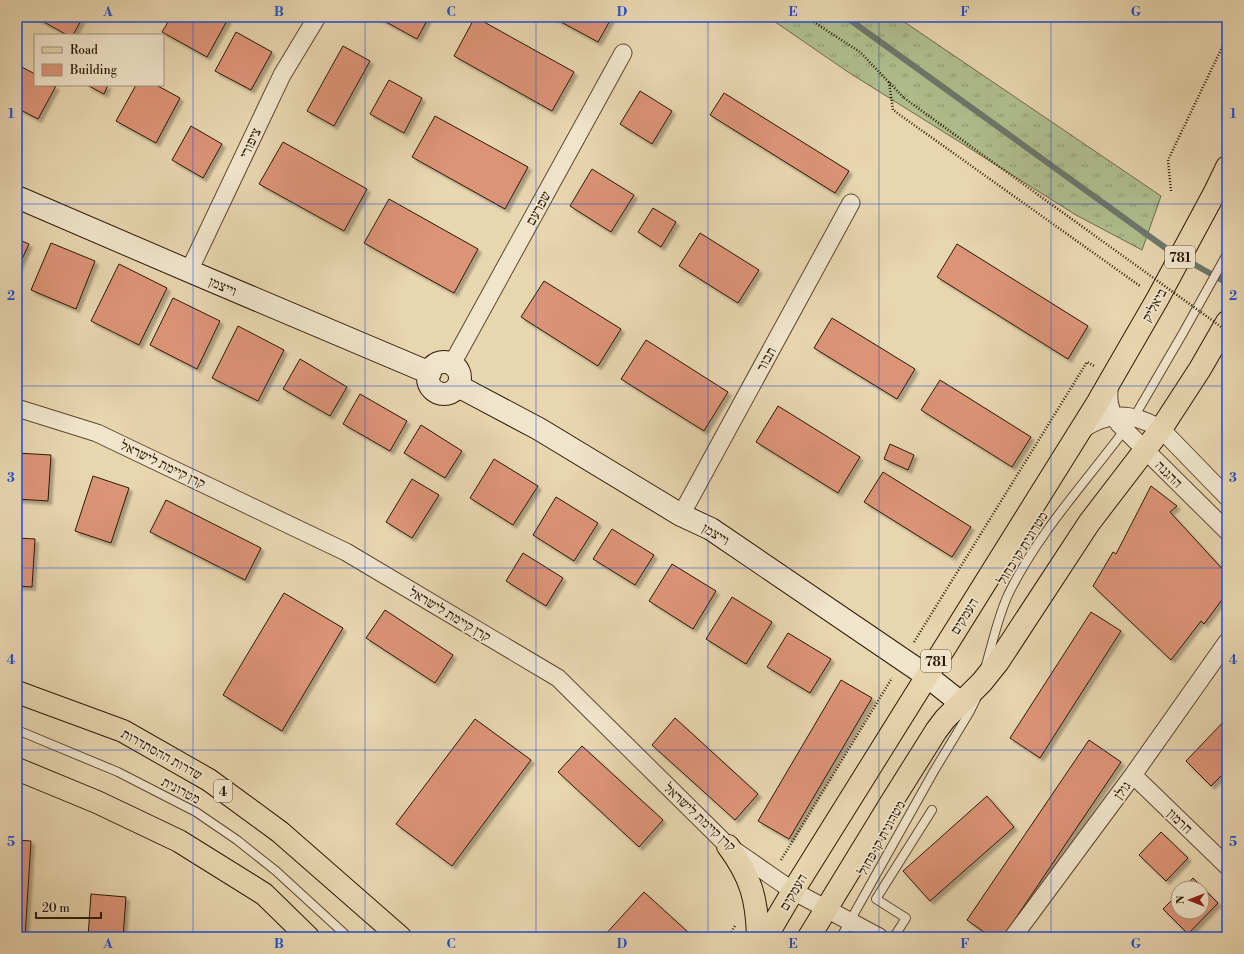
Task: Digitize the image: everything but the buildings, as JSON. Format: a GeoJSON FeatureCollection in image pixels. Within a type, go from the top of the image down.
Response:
{"type":"FeatureCollection","features":[{"type":"Feature","properties":{"kind":"main road","name":"ביאליק"},"geometry":{"type":"LineString","coordinates":[[1112,378],[1158,298],[1227,167]]}},
{"type":"Feature","properties":{"kind":"main road"},"geometry":{"type":"LineString","coordinates":[[809,937],[936,731],[982,682],[998,662],[1089,523],[1161,429],[1227,322]]}},
{"type":"Feature","properties":{"kind":"main road","name":"העמקים"},"geometry":{"type":"LineString","coordinates":[[766,937],[793,891],[1112,378]]}},
{"type":"Feature","properties":{"kind":"main road","name":"שדרות ההסתדרות"},"geometry":{"type":"LineString","coordinates":[[17,692],[123,731],[208,780],[280,832],[400,937]]}},
{"type":"Feature","properties":{"kind":"main road"},"geometry":{"type":"LineString","coordinates":[[17,768],[97,802],[179,841],[264,894],[308,937]]}},
{"type":"Feature","properties":{"kind":"main road"},"geometry":{"type":"LineString","coordinates":[[728,846],[740,862],[748,877],[754,896],[758,937]]}},
{"type":"Feature","properties":{"kind":"street","name":"ציפורי"},"geometry":{"type":"LineString","coordinates":[[189,271],[282,75],[317,17]]}},
{"type":"Feature","properties":{"kind":"street","name":"שפרעם"},"geometry":{"type":"LineString","coordinates":[[452,364],[623,53]]}},
{"type":"Feature","properties":{"kind":"street","name":"וייצמן"},"geometry":{"type":"LineString","coordinates":[[17,197],[430,373]]}},
{"type":"Feature","properties":{"kind":"street","name":"תבור"},"geometry":{"type":"LineString","coordinates":[[681,515],[852,203]]}},
{"type":"Feature","properties":{"kind":"street"},"geometry":{"type":"LineString","coordinates":[[446,362],[452,364],[456,367],[460,376],[458,386],[455,390],[446,394],[436,391],[430,383],[430,373],[436,364],[446,362]]}},
{"type":"Feature","properties":{"kind":"street"},"geometry":{"type":"LineString","coordinates":[[1112,378],[1109,401],[1113,416]]}},
{"type":"Feature","properties":{"kind":"street","name":"וייצמן"},"geometry":{"type":"LineString","coordinates":[[458,386],[540,429],[681,515],[711,529],[927,676],[961,703]]}},
{"type":"Feature","properties":{"kind":"street","name":"קרן קיימת לישראל"},"geometry":{"type":"LineString","coordinates":[[17,408],[97,433],[346,552],[558,678],[728,846],[793,891],[879,937]]}},
{"type":"Feature","properties":{"kind":"street","name":"ההגנה"},"geometry":{"type":"LineString","coordinates":[[1080,431],[1095,422],[1113,416],[1129,424],[1148,422],[1161,429],[1227,497]]}},
{"type":"Feature","properties":{"kind":"street","name":"ההגנה"},"geometry":{"type":"LineString","coordinates":[[1129,424],[1144,450],[1227,531]]}},
{"type":"Feature","properties":{"kind":"street","name":"גולן"},"geometry":{"type":"LineString","coordinates":[[1013,937],[1133,775],[1227,642]]}},
{"type":"Feature","properties":{"kind":"street","name":"חרמון"},"geometry":{"type":"LineString","coordinates":[[1133,775],[1227,866]]}},
{"type":"Feature","properties":{"kind":"lane","name":"מטרונית קו כחול"},"geometry":{"type":"LineString","coordinates":[[840,937],[934,771],[969,713],[982,682],[999,617],[1020,572],[1055,518],[1129,424],[1184,333],[1227,254]]}},
{"type":"Feature","properties":{"kind":"lane","name":"מטרונית"},"geometry":{"type":"LineString","coordinates":[[17,730],[118,772],[196,812],[237,840],[276,871],[348,937]]}},
{"type":"Feature","properties":{"kind":"lane"},"geometry":{"type":"LineString","coordinates":[[894,937],[906,918],[876,899],[932,810]]}},
{"type":"Feature","properties":{"kind":"path"},"geometry":{"type":"LineString","coordinates":[[806,17],[860,52],[904,98],[1227,331]]}},
{"type":"Feature","properties":{"kind":"path"},"geometry":{"type":"LineString","coordinates":[[1171,191],[1168,160],[1227,37]]}},
{"type":"Feature","properties":{"kind":"path"},"geometry":{"type":"LineString","coordinates":[[889,82],[893,110],[1158,298]]}},
{"type":"Feature","properties":{"kind":"path"},"geometry":{"type":"LineString","coordinates":[[771,876],[1087,362],[1112,378]]}},
{"type":"Feature","properties":{"kind":"green space"},"geometry":{"type":"Polygon","coordinates":[[[768,17],[897,17],[1161,196],[1142,250],[1076,215],[848,72],[768,17]]]}},
{"type":"Feature","properties":{"kind":"waterway"},"geometry":{"type":"LineString","coordinates":[[846,17],[1167,249],[1227,283]]}}]}
